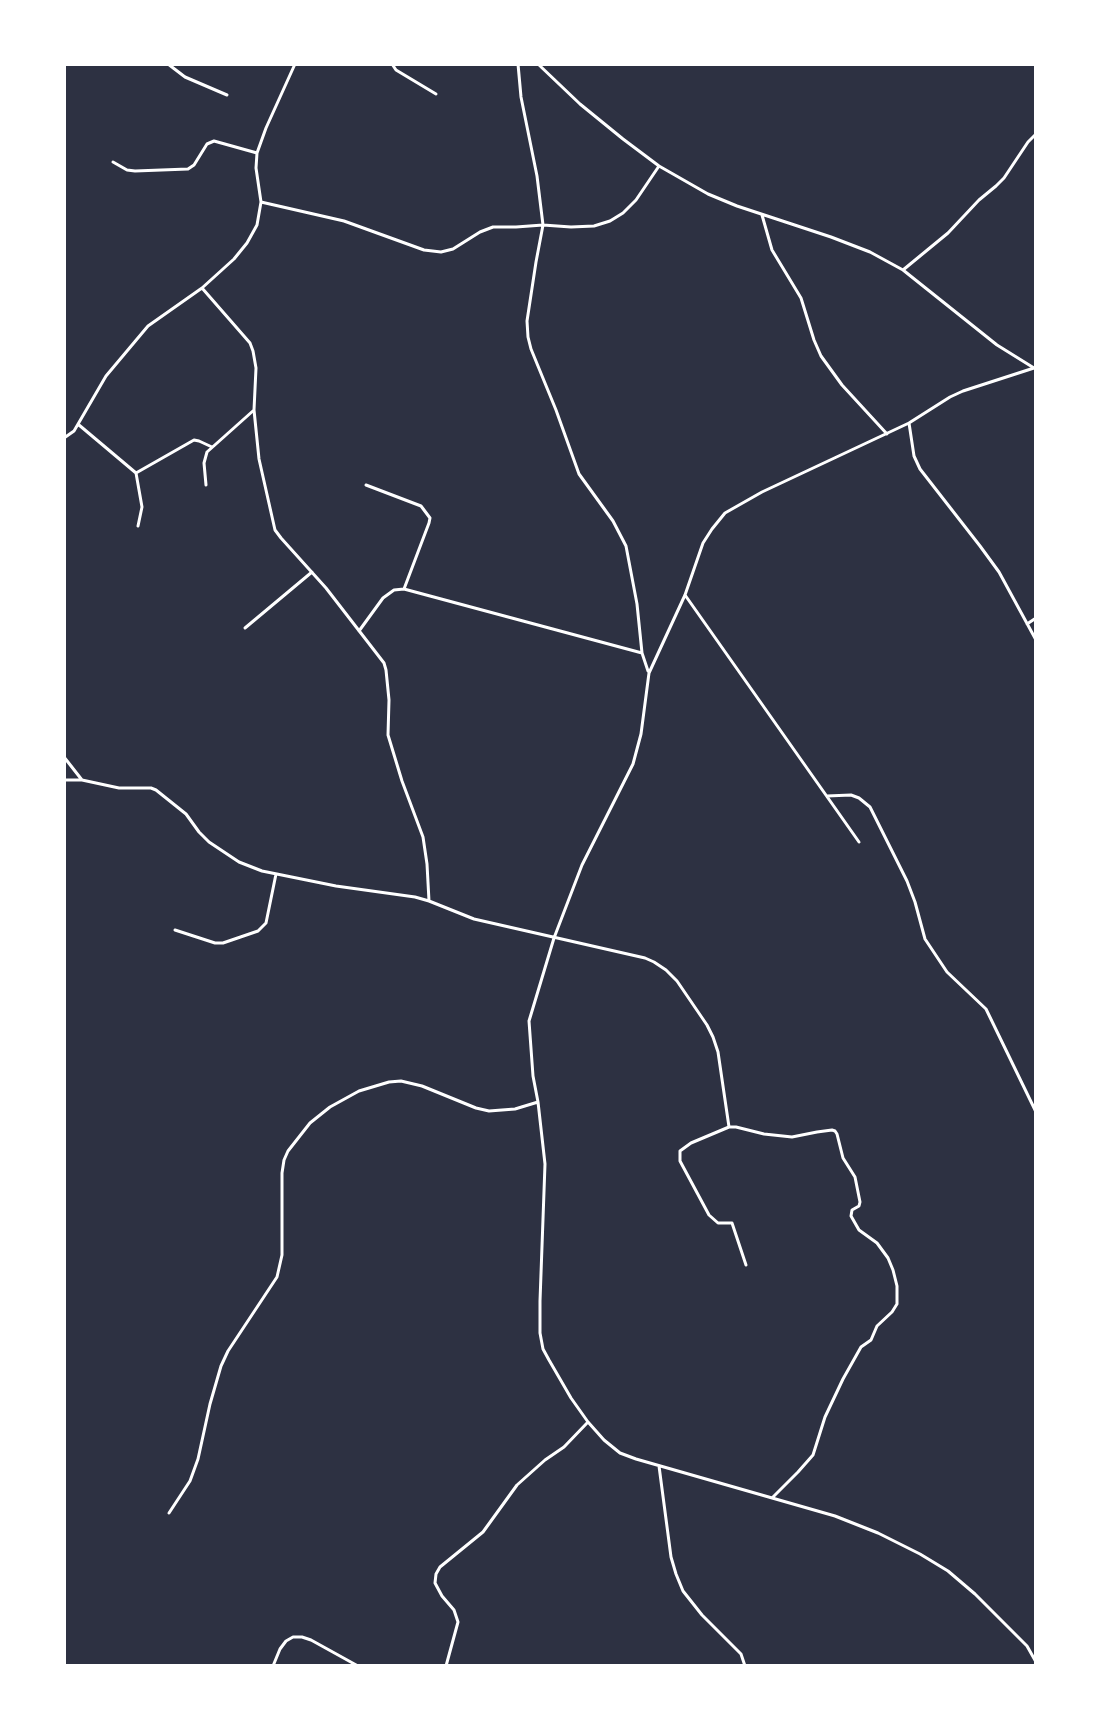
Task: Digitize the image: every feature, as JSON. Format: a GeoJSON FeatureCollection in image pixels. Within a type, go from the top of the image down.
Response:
{"type":"FeatureCollection","features":[{"type":"Feature","properties":{"kind":"street"},"geometry":{"type":"LineString","coordinates":[[168,64],[185,76],[227,95]]}},
{"type":"Feature","properties":{"kind":"street"},"geometry":{"type":"LineString","coordinates":[[64,438],[79,425],[106,376],[148,326],[202,288],[234,259],[247,243],[257,225],[261,202],[256,168],[257,153],[295,64]]}},
{"type":"Feature","properties":{"kind":"street"},"geometry":{"type":"LineString","coordinates":[[392,64],[396,70],[436,94]]}},
{"type":"Feature","properties":{"kind":"street"},"geometry":{"type":"LineString","coordinates":[[518,64],[521,97],[537,176],[543,225],[527,321],[531,349],[579,474],[613,521],[626,546],[637,604],[642,653],[649,673]]}},
{"type":"Feature","properties":{"kind":"street"},"geometry":{"type":"LineString","coordinates":[[538,64],[622,140],[659,166],[708,194],[870,252],[903,270],[997,345],[1035,369]]}},
{"type":"Feature","properties":{"kind":"street"},"geometry":{"type":"LineString","coordinates":[[903,270],[948,233],[979,200],[1004,178],[1035,134]]}},
{"type":"Feature","properties":{"kind":"street"},"geometry":{"type":"LineString","coordinates":[[113,162],[127,170],[135,171],[188,169],[194,165],[207,144],[214,141],[257,153]]}},
{"type":"Feature","properties":{"kind":"street"},"geometry":{"type":"LineString","coordinates":[[261,202],[335,218],[424,250],[441,252],[453,249],[480,232],[493,227],[594,226],[610,221],[623,213],[636,200],[659,166]]}},
{"type":"Feature","properties":{"kind":"street"},"geometry":{"type":"LineString","coordinates":[[762,215],[772,250],[801,298],[821,356],[842,385],[887,434]]}},
{"type":"Feature","properties":{"kind":"street"},"geometry":{"type":"LineString","coordinates":[[202,288],[250,343],[253,351],[256,368],[254,410],[259,459],[275,530],[381,658],[386,670],[389,700],[388,735],[423,837],[429,901]]}},
{"type":"Feature","properties":{"kind":"street"},"geometry":{"type":"LineString","coordinates":[[1035,369],[950,397],[909,423],[762,492],[725,513],[712,529],[703,543],[685,595],[649,673],[636,756],[582,866],[554,938],[529,1021],[531,1056],[545,1164],[540,1333],[543,1349],[571,1398],[588,1422],[620,1453],[835,1516],[878,1533],[921,1554],[948,1571],[975,1594],[1026,1646],[1035,1662]]}},
{"type":"Feature","properties":{"kind":"street"},"geometry":{"type":"LineString","coordinates":[[207,485],[204,458],[207,452],[254,410]]}},
{"type":"Feature","properties":{"kind":"street"},"geometry":{"type":"LineString","coordinates":[[909,423],[914,456],[920,469],[999,572],[1035,640]]}},
{"type":"Feature","properties":{"kind":"street"},"geometry":{"type":"LineString","coordinates":[[79,425],[136,473],[142,501],[138,526]]}},
{"type":"Feature","properties":{"kind":"street"},"geometry":{"type":"LineString","coordinates":[[136,473],[194,440],[212,447]]}},
{"type":"Feature","properties":{"kind":"street"},"geometry":{"type":"LineString","coordinates":[[366,485],[421,506],[429,518],[404,589]]}},
{"type":"Feature","properties":{"kind":"street"},"geometry":{"type":"LineString","coordinates":[[245,628],[312,572]]}},
{"type":"Feature","properties":{"kind":"street"},"geometry":{"type":"LineString","coordinates":[[359,631],[383,597],[394,590],[404,589],[642,653]]}},
{"type":"Feature","properties":{"kind":"street"},"geometry":{"type":"LineString","coordinates":[[685,595],[859,842]]}},
{"type":"Feature","properties":{"kind":"street"},"geometry":{"type":"LineString","coordinates":[[1027,624],[1035,618]]}},
{"type":"Feature","properties":{"kind":"street"},"geometry":{"type":"LineString","coordinates":[[64,757],[82,780]]}},
{"type":"Feature","properties":{"kind":"street"},"geometry":{"type":"LineString","coordinates":[[64,780],[82,780],[118,788],[156,790],[186,814],[209,842],[239,862],[262,871],[429,901],[474,919],[645,958],[666,970],[677,981],[707,1025],[718,1052],[729,1127]]}},
{"type":"Feature","properties":{"kind":"street"},"geometry":{"type":"LineString","coordinates":[[827,796],[851,795],[860,798],[870,807],[907,881],[925,939],[947,972],[986,1009],[1035,1112]]}},
{"type":"Feature","properties":{"kind":"street"},"geometry":{"type":"LineString","coordinates":[[175,930],[215,943],[223,943],[258,931],[266,923],[276,874]]}},
{"type":"Feature","properties":{"kind":"street"},"geometry":{"type":"LineString","coordinates":[[169,1513],[190,1481],[198,1459],[221,1366],[228,1351],[277,1277],[282,1255],[284,1160],[288,1151],[310,1123],[330,1107],[358,1091],[389,1082],[422,1086],[489,1111],[515,1109],[538,1102]]}},
{"type":"Feature","properties":{"kind":"street"},"geometry":{"type":"LineString","coordinates":[[746,1265],[732,1223],[718,1223],[709,1215],[680,1161],[680,1151],[691,1143],[729,1127],[792,1137],[832,1130],[836,1132],[843,1158],[855,1177],[860,1202],[859,1206],[852,1210],[851,1216],[859,1230],[877,1243],[888,1258],[897,1286],[897,1304],[877,1326],[871,1340],[861,1347],[843,1379],[825,1417],[813,1455],[772,1498]]}},
{"type":"Feature","properties":{"kind":"street"},"geometry":{"type":"LineString","coordinates":[[1035,1190],[1035,1204]]}},
{"type":"Feature","properties":{"kind":"street"},"geometry":{"type":"LineString","coordinates":[[446,1665],[458,1622],[457,1615],[435,1583],[440,1567],[483,1532],[517,1485],[545,1460],[564,1447],[588,1422]]}},
{"type":"Feature","properties":{"kind":"street"},"geometry":{"type":"LineString","coordinates":[[658,1466],[675,1574],[683,1591],[702,1615],[741,1654],[745,1665]]}},
{"type":"Feature","properties":{"kind":"street"},"geometry":{"type":"LineString","coordinates":[[273,1665],[286,1641],[293,1637],[302,1637],[358,1665]]}}]}
